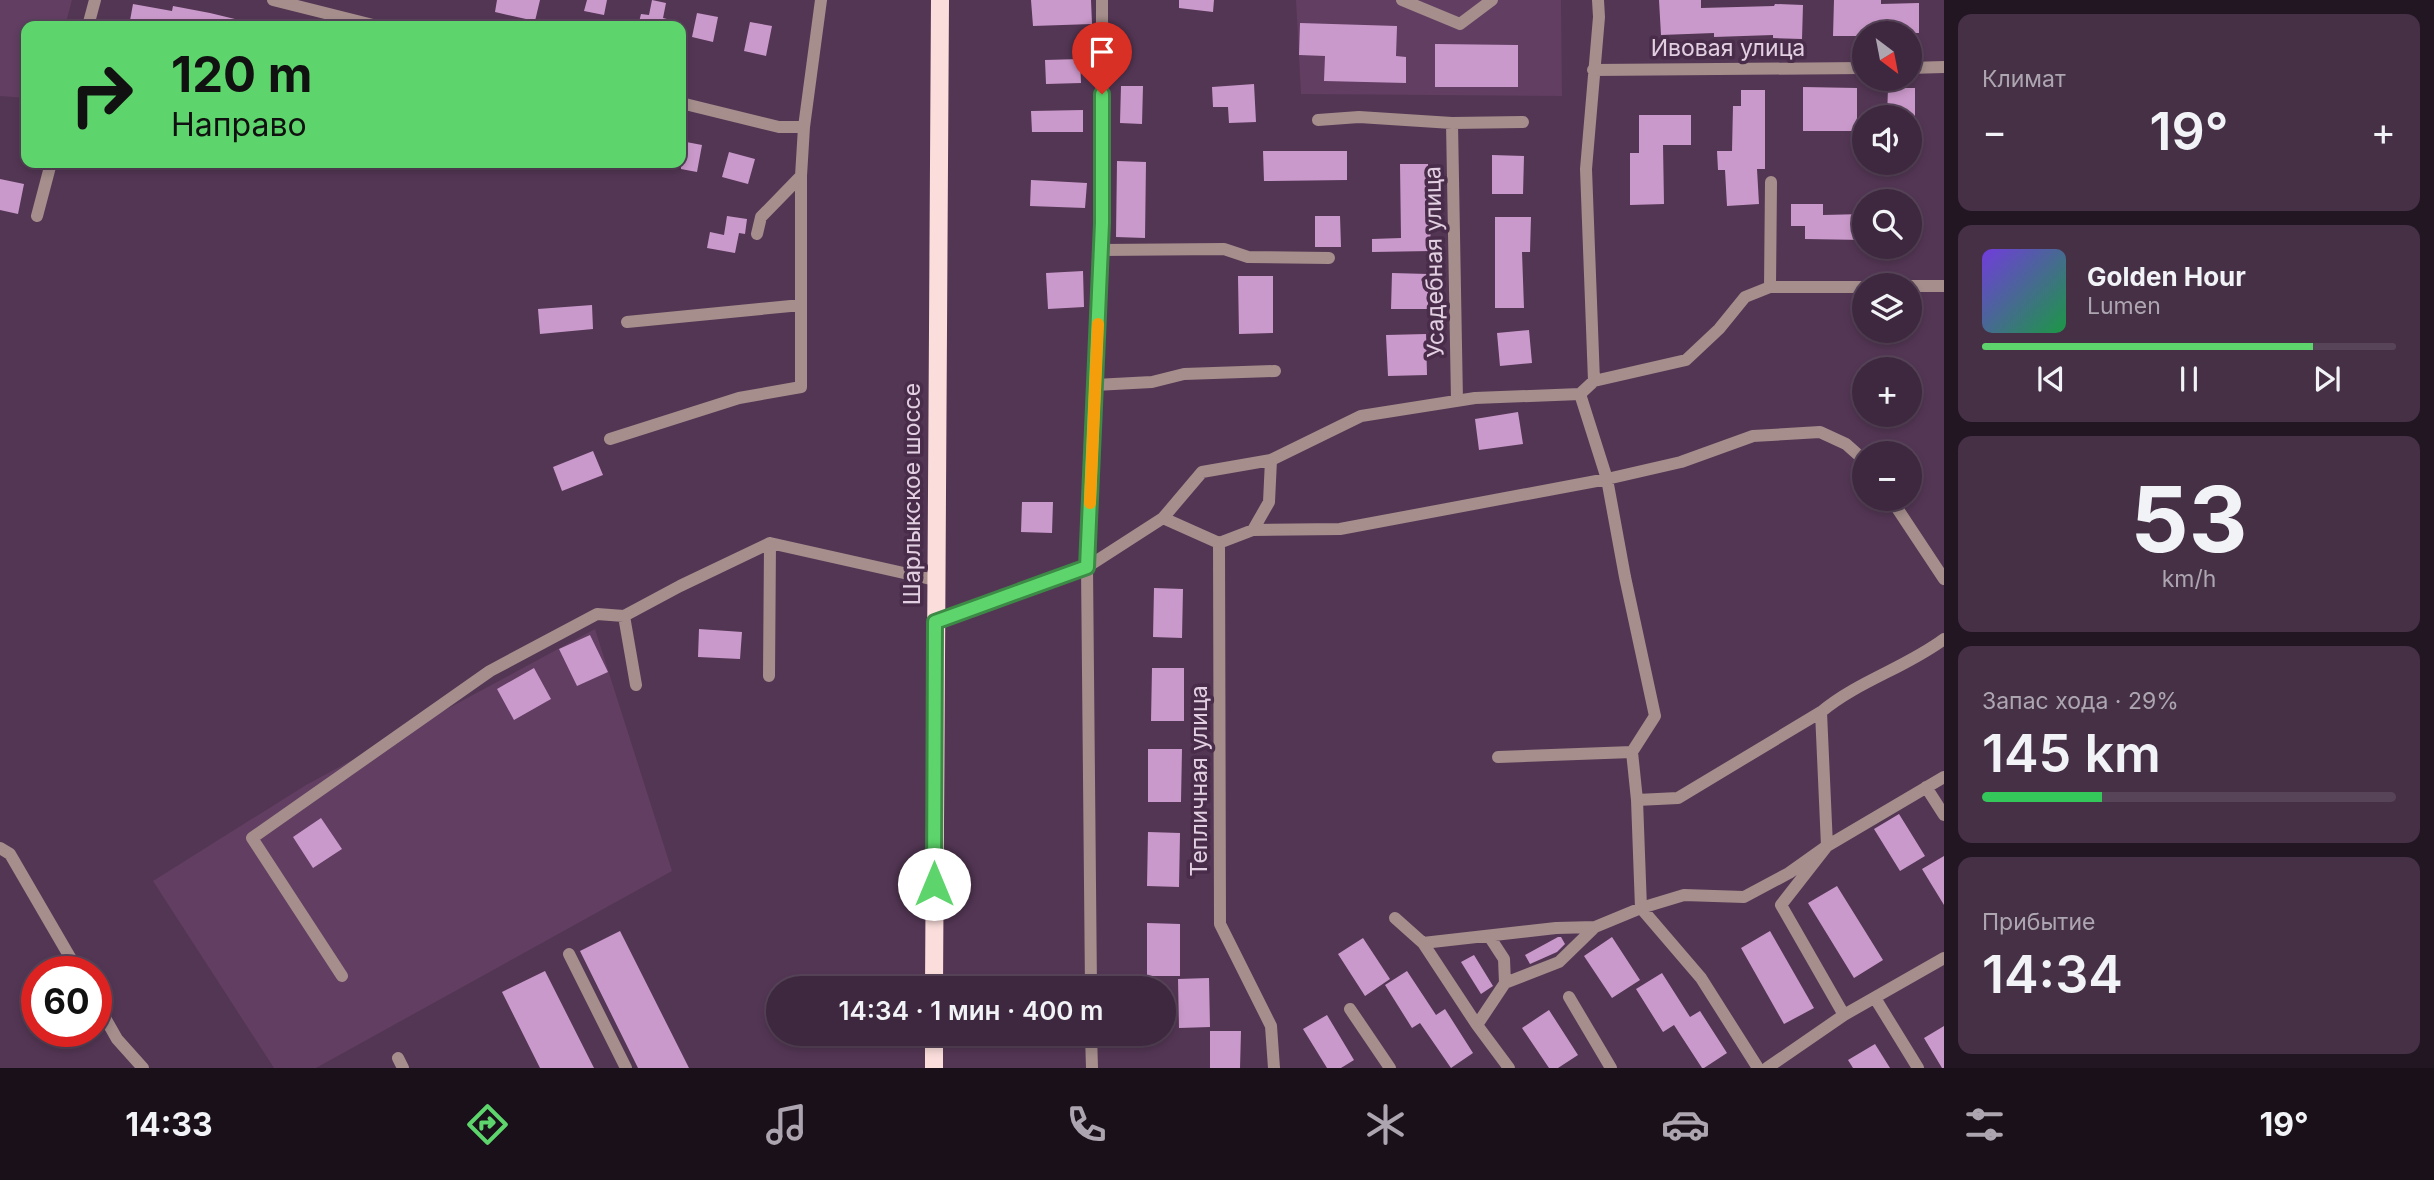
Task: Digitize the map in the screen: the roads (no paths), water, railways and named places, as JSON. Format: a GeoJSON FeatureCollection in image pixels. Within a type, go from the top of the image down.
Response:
{"type":"FeatureCollection","features":[{"type":"Feature","properties":{"kind":"main road","name":"Шарлыкское шоссе"},"geometry":{"type":"LineString","coordinates":[[934,976],[940,0]]}},
{"type":"Feature","properties":{"kind":"main road"},"geometry":{"type":"LineString","coordinates":[[934,1046],[934,1068]]}},
{"type":"Feature","properties":{"kind":"street"},"geometry":{"type":"LineString","coordinates":[[89,21],[95,0]]}},
{"type":"Feature","properties":{"kind":"street"},"geometry":{"type":"LineString","coordinates":[[273,0],[357,21]]}},
{"type":"Feature","properties":{"kind":"street"},"geometry":{"type":"LineString","coordinates":[[610,439],[739,398],[801,387],[801,176],[804,127],[821,0]]}},
{"type":"Feature","properties":{"kind":"street"},"geometry":{"type":"LineString","coordinates":[[1091,976],[1087,567],[1101,250],[1102,0]]}},
{"type":"Feature","properties":{"kind":"street"},"geometry":{"type":"LineString","coordinates":[[1402,0],[1460,24],[1492,0]]}},
{"type":"Feature","properties":{"kind":"street"},"geometry":{"type":"LineString","coordinates":[[1594,382],[1586,169],[1598,0]]}},
{"type":"Feature","properties":{"kind":"street"},"geometry":{"type":"LineString","coordinates":[[1922,68],[1944,67]]}},
{"type":"Feature","properties":{"kind":"street","name":"Ивовая улица"},"geometry":{"type":"LineString","coordinates":[[1593,70],[1852,68]]}},
{"type":"Feature","properties":{"kind":"street"},"geometry":{"type":"LineString","coordinates":[[686,104],[779,127],[804,127]]}},
{"type":"Feature","properties":{"kind":"street"},"geometry":{"type":"LineString","coordinates":[[1318,120],[1359,117],[1452,122],[1523,122]]}},
{"type":"Feature","properties":{"kind":"street","name":"Усадебная улица"},"geometry":{"type":"LineString","coordinates":[[1452,122],[1457,401]]}},
{"type":"Feature","properties":{"kind":"street"},"geometry":{"type":"LineString","coordinates":[[37,216],[50,168]]}},
{"type":"Feature","properties":{"kind":"street"},"geometry":{"type":"LineString","coordinates":[[757,234],[761,217],[801,176]]}},
{"type":"Feature","properties":{"kind":"street"},"geometry":{"type":"LineString","coordinates":[[1770,287],[1771,182]]}},
{"type":"Feature","properties":{"kind":"street"},"geometry":{"type":"LineString","coordinates":[[1101,250],[1224,249],[1248,257],[1329,258]]}},
{"type":"Feature","properties":{"kind":"street"},"geometry":{"type":"LineString","coordinates":[[935,622],[1087,567],[1163,518],[1202,472],[1272,460],[1362,416],[1457,401],[1580,394],[1594,382],[1686,360],[1719,329],[1745,298],[1770,287],[1852,286]]}},
{"type":"Feature","properties":{"kind":"street"},"geometry":{"type":"LineString","coordinates":[[1922,286],[1944,286]]}},
{"type":"Feature","properties":{"kind":"street"},"geometry":{"type":"LineString","coordinates":[[627,322],[801,305]]}},
{"type":"Feature","properties":{"kind":"street"},"geometry":{"type":"LineString","coordinates":[[1095,385],[1152,382],[1184,374],[1275,371]]}},
{"type":"Feature","properties":{"kind":"street"},"geometry":{"type":"LineString","coordinates":[[1580,394],[1607,479],[1655,716],[1632,752],[1637,800],[1641,908],[1701,978],[1758,1068]]}},
{"type":"Feature","properties":{"kind":"street"},"geometry":{"type":"LineString","coordinates":[[1163,518],[1219,543],[1252,530],[1340,529],[1607,479],[1681,462],[1753,436],[1820,432],[1852,449]]}},
{"type":"Feature","properties":{"kind":"street"},"geometry":{"type":"LineString","coordinates":[[1252,530],[1269,502],[1272,460]]}},
{"type":"Feature","properties":{"kind":"street"},"geometry":{"type":"LineString","coordinates":[[1899,511],[1944,579]]}},
{"type":"Feature","properties":{"kind":"street"},"geometry":{"type":"LineString","coordinates":[[342,976],[252,838],[490,671],[597,614],[624,617],[770,543],[935,580]]}},
{"type":"Feature","properties":{"kind":"street"},"geometry":{"type":"LineString","coordinates":[[768,676],[770,543]]}},
{"type":"Feature","properties":{"kind":"street","name":"Тепличная улица"},"geometry":{"type":"LineString","coordinates":[[1219,543],[1220,924],[1270,1026],[1274,1068]]}},
{"type":"Feature","properties":{"kind":"street"},"geometry":{"type":"LineString","coordinates":[[624,617],[636,685]]}},
{"type":"Feature","properties":{"kind":"street"},"geometry":{"type":"LineString","coordinates":[[1637,800],[1678,798],[1821,712],[1838,697],[1928,651],[1944,639]]}},
{"type":"Feature","properties":{"kind":"street"},"geometry":{"type":"LineString","coordinates":[[1821,712],[1827,846],[1781,905],[1844,1015]]}},
{"type":"Feature","properties":{"kind":"street"},"geometry":{"type":"LineString","coordinates":[[1498,757],[1632,752]]}},
{"type":"Feature","properties":{"kind":"street"},"geometry":{"type":"LineString","coordinates":[[1423,943],[1556,928],[1595,927],[1641,908],[1684,895],[1744,897],[1789,873],[1827,846],[1944,777]]}},
{"type":"Feature","properties":{"kind":"street"},"geometry":{"type":"LineString","coordinates":[[1926,787],[1944,815]]}},
{"type":"Feature","properties":{"kind":"street"},"geometry":{"type":"LineString","coordinates":[[0,848],[10,853],[69,956]]}},
{"type":"Feature","properties":{"kind":"street"},"geometry":{"type":"LineString","coordinates":[[1395,918],[1423,943],[1509,1068]]}},
{"type":"Feature","properties":{"kind":"street"},"geometry":{"type":"LineString","coordinates":[[1477,1025],[1505,983],[1559,962],[1595,927]]}},
{"type":"Feature","properties":{"kind":"street"},"geometry":{"type":"LineString","coordinates":[[1489,936],[1504,959],[1505,983]]}},
{"type":"Feature","properties":{"kind":"street"},"geometry":{"type":"LineString","coordinates":[[569,954],[626,1068]]}},
{"type":"Feature","properties":{"kind":"street"},"geometry":{"type":"LineString","coordinates":[[1767,1068],[1844,1015],[1944,958]]}},
{"type":"Feature","properties":{"kind":"street"},"geometry":{"type":"LineString","coordinates":[[1569,997],[1611,1068]]}},
{"type":"Feature","properties":{"kind":"street"},"geometry":{"type":"LineString","coordinates":[[1875,998],[1918,1068]]}},
{"type":"Feature","properties":{"kind":"street"},"geometry":{"type":"LineString","coordinates":[[1350,1009],[1390,1068]]}},
{"type":"Feature","properties":{"kind":"street"},"geometry":{"type":"LineString","coordinates":[[112,1030],[143,1068]]}},
{"type":"Feature","properties":{"kind":"street"},"geometry":{"type":"LineString","coordinates":[[1091,1046],[1091,1068]]}}]}
